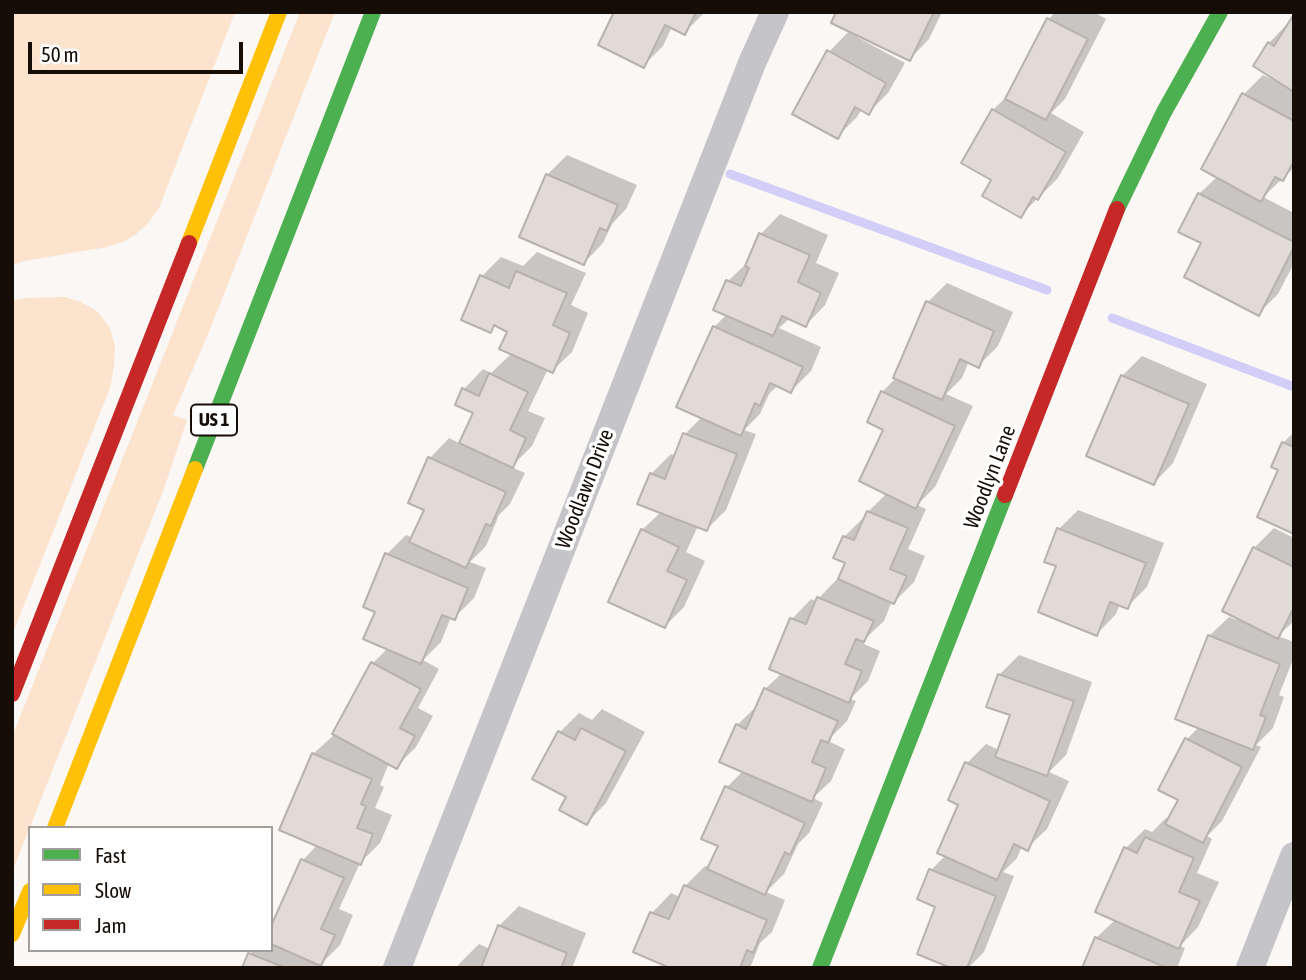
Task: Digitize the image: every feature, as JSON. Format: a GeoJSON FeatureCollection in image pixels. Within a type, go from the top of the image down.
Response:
{"type":"FeatureCollection","features":[{"type":"Feature","properties":{"kind":"main road"},"geometry":{"type":"LineString","coordinates":[[12,694],[279,12]]}},
{"type":"Feature","properties":{"kind":"main road","name":"US 1"},"geometry":{"type":"LineString","coordinates":[[56,826],[373,12]]}},
{"type":"Feature","properties":{"kind":"main road","name":"Woodlyn Lane"},"geometry":{"type":"LineString","coordinates":[[820,968],[1117,210],[1164,112],[1220,12]]}},
{"type":"Feature","properties":{"kind":"main road"},"geometry":{"type":"LineString","coordinates":[[12,934],[28,896]]}},
{"type":"Feature","properties":{"kind":"street","name":"Woodlawn Drive"},"geometry":{"type":"LineString","coordinates":[[397,968],[752,63],[775,12]]}},
{"type":"Feature","properties":{"kind":"street"},"geometry":{"type":"LineString","coordinates":[[1250,968],[1294,857]]}},
{"type":"Feature","properties":{"kind":"shaded area"},"geometry":{"type":"Polygon","coordinates":[[[12,12],[235,12],[159,208],[149,222],[123,242],[12,265],[12,12]]]}},
{"type":"Feature","properties":{"kind":"shaded area"},"geometry":{"type":"Polygon","coordinates":[[[300,12],[335,12],[209,332],[173,415],[187,420],[162,494],[12,872],[12,737],[300,12]]]}},
{"type":"Feature","properties":{"kind":"shaded area"},"geometry":{"type":"Polygon","coordinates":[[[65,297],[98,312],[110,328],[115,346],[114,366],[110,388],[12,635],[12,301],[65,297]]]}},
{"type":"Feature","properties":{"kind":"building"},"geometry":{"type":"Polygon","coordinates":[[[614,12],[696,12],[685,35],[665,25],[644,68],[598,45],[614,12]]]}},
{"type":"Feature","properties":{"kind":"building"},"geometry":{"type":"Polygon","coordinates":[[[836,12],[934,12],[910,61],[831,23],[836,12]]]}},
{"type":"Feature","properties":{"kind":"building"},"geometry":{"type":"Polygon","coordinates":[[[1294,14],[1294,92],[1253,66],[1268,42],[1274,46],[1294,14]]]}},
{"type":"Feature","properties":{"kind":"building"},"geometry":{"type":"Polygon","coordinates":[[[1047,18],[1088,39],[1046,120],[1005,99],[1047,18]]]}},
{"type":"Feature","properties":{"kind":"building"},"geometry":{"type":"Polygon","coordinates":[[[827,50],[886,83],[869,115],[855,107],[838,139],[792,114],[827,50]]]}},
{"type":"Feature","properties":{"kind":"building"},"geometry":{"type":"Polygon","coordinates":[[[1242,93],[1294,121],[1294,161],[1283,181],[1275,177],[1261,202],[1201,169],[1242,93]]]}},
{"type":"Feature","properties":{"kind":"building"},"geometry":{"type":"Polygon","coordinates":[[[992,109],[1066,152],[1038,200],[1033,197],[1021,218],[982,196],[991,180],[961,163],[992,109]]]}},
{"type":"Feature","properties":{"kind":"building"},"geometry":{"type":"Polygon","coordinates":[[[546,174],[618,205],[607,231],[600,228],[584,265],[519,237],[546,174]]]}},
{"type":"Feature","properties":{"kind":"building"},"geometry":{"type":"Polygon","coordinates":[[[1198,193],[1294,242],[1294,247],[1259,316],[1184,277],[1201,243],[1178,232],[1198,193]]]}},
{"type":"Feature","properties":{"kind":"building"},"geometry":{"type":"Polygon","coordinates":[[[759,233],[810,255],[798,282],[821,293],[806,327],[782,316],[773,336],[713,310],[726,280],[741,286],[749,268],[745,266],[759,233]]]}},
{"type":"Feature","properties":{"kind":"building"},"geometry":{"type":"Polygon","coordinates":[[[516,271],[567,293],[553,325],[570,333],[553,373],[499,349],[507,332],[494,325],[491,333],[461,320],[480,275],[509,288],[516,271]]]}},
{"type":"Feature","properties":{"kind":"building"},"geometry":{"type":"Polygon","coordinates":[[[926,301],[994,331],[979,368],[960,359],[942,400],[893,378],[926,301]]]}},
{"type":"Feature","properties":{"kind":"building"},"geometry":{"type":"Polygon","coordinates":[[[713,326],[803,367],[791,393],[770,383],[760,406],[755,403],[741,436],[676,407],[713,326]]]}},
{"type":"Feature","properties":{"kind":"building"},"geometry":{"type":"Polygon","coordinates":[[[489,373],[528,392],[510,430],[526,438],[513,468],[459,443],[473,413],[455,405],[462,388],[479,396],[489,373]]]}},
{"type":"Feature","properties":{"kind":"building"},"geometry":{"type":"Polygon","coordinates":[[[1121,375],[1189,404],[1154,485],[1086,456],[1121,375]]]}},
{"type":"Feature","properties":{"kind":"building"},"geometry":{"type":"Polygon","coordinates":[[[881,391],[955,426],[916,509],[859,481],[883,430],[867,422],[881,391]]]}},
{"type":"Feature","properties":{"kind":"building"},"geometry":{"type":"Polygon","coordinates":[[[683,433],[737,454],[707,531],[637,504],[650,473],[665,479],[683,433]]]}},
{"type":"Feature","properties":{"kind":"building"},"geometry":{"type":"Polygon","coordinates":[[[1282,442],[1294,447],[1294,534],[1257,517],[1278,470],[1271,467],[1282,442]]]}},
{"type":"Feature","properties":{"kind":"building"},"geometry":{"type":"Polygon","coordinates":[[[428,457],[506,492],[491,526],[486,524],[466,568],[409,542],[424,510],[408,503],[428,457]]]}},
{"type":"Feature","properties":{"kind":"building"},"geometry":{"type":"Polygon","coordinates":[[[867,511],[908,528],[890,569],[907,576],[894,604],[838,579],[845,563],[833,558],[843,536],[854,540],[867,511]]]}},
{"type":"Feature","properties":{"kind":"building"},"geometry":{"type":"Polygon","coordinates":[[[1057,528],[1146,563],[1128,609],[1110,602],[1097,636],[1038,612],[1056,566],[1044,562],[1057,528]]]}},
{"type":"Feature","properties":{"kind":"building"},"geometry":{"type":"Polygon","coordinates":[[[641,529],[679,547],[667,571],[687,580],[665,628],[608,602],[641,529]]]}},
{"type":"Feature","properties":{"kind":"building"},"geometry":{"type":"Polygon","coordinates":[[[1253,547],[1294,567],[1294,607],[1278,639],[1222,611],[1253,547]]]}},
{"type":"Feature","properties":{"kind":"building"},"geometry":{"type":"Polygon","coordinates":[[[385,553],[468,588],[455,620],[442,615],[421,664],[363,639],[375,612],[363,607],[385,553]]]}},
{"type":"Feature","properties":{"kind":"building"},"geometry":{"type":"Polygon","coordinates":[[[817,597],[874,621],[864,642],[856,639],[845,664],[862,671],[849,703],[769,669],[790,618],[806,624],[817,597]]]}},
{"type":"Feature","properties":{"kind":"building"},"geometry":{"type":"Polygon","coordinates":[[[1208,635],[1280,664],[1260,715],[1266,717],[1253,750],[1175,719],[1208,635]]]}},
{"type":"Feature","properties":{"kind":"building"},"geometry":{"type":"Polygon","coordinates":[[[371,662],[421,689],[400,728],[415,736],[397,769],[332,734],[371,662]]]}},
{"type":"Feature","properties":{"kind":"building"},"geometry":{"type":"Polygon","coordinates":[[[998,674],[1074,701],[1047,776],[995,757],[1010,715],[986,707],[998,674]]]}},
{"type":"Feature","properties":{"kind":"building"},"geometry":{"type":"Polygon","coordinates":[[[764,688],[838,721],[828,743],[821,740],[812,762],[826,768],[812,802],[719,762],[736,724],[746,729],[764,688]]]}},
{"type":"Feature","properties":{"kind":"building"},"geometry":{"type":"Polygon","coordinates":[[[581,728],[626,751],[587,825],[559,810],[566,797],[532,779],[558,731],[575,740],[581,728]]]}},
{"type":"Feature","properties":{"kind":"building"},"geometry":{"type":"Polygon","coordinates":[[[1185,738],[1242,767],[1203,843],[1165,824],[1178,800],[1158,790],[1185,738]]]}},
{"type":"Feature","properties":{"kind":"building"},"geometry":{"type":"Polygon","coordinates":[[[312,753],[372,779],[361,804],[366,806],[357,828],[373,834],[361,865],[279,830],[312,753]]]}},
{"type":"Feature","properties":{"kind":"building"},"geometry":{"type":"Polygon","coordinates":[[[965,762],[1050,801],[1028,851],[1014,844],[997,880],[937,853],[958,805],[948,800],[965,762]]]}},
{"type":"Feature","properties":{"kind":"building"},"geometry":{"type":"Polygon","coordinates":[[[725,786],[805,823],[790,855],[785,852],[765,895],[707,869],[718,846],[701,839],[725,786]]]}},
{"type":"Feature","properties":{"kind":"building"},"geometry":{"type":"Polygon","coordinates":[[[1145,837],[1194,858],[1179,892],[1200,901],[1179,949],[1095,912],[1124,847],[1137,853],[1145,837]]]}},
{"type":"Feature","properties":{"kind":"building"},"geometry":{"type":"Polygon","coordinates":[[[301,859],[344,878],[321,929],[335,935],[321,966],[273,945],[273,922],[301,859]]]}},
{"type":"Feature","properties":{"kind":"building"},"geometry":{"type":"Polygon","coordinates":[[[929,869],[996,896],[967,968],[951,968],[917,954],[935,907],[917,899],[929,869]]]}},
{"type":"Feature","properties":{"kind":"building"},"geometry":{"type":"Polygon","coordinates":[[[684,885],[767,920],[753,953],[747,950],[740,968],[670,968],[633,952],[650,912],[669,919],[684,885]]]}},
{"type":"Feature","properties":{"kind":"building"},"geometry":{"type":"Polygon","coordinates":[[[498,925],[567,953],[561,968],[481,968],[498,925]]]}},
{"type":"Feature","properties":{"kind":"building"},"geometry":{"type":"Polygon","coordinates":[[[1095,937],[1167,968],[1082,968],[1095,937]]]}},
{"type":"Feature","properties":{"kind":"building"},"geometry":{"type":"Polygon","coordinates":[[[248,953],[286,968],[242,968],[248,953]]]}},
{"type":"Feature","properties":{"kind":"waterway"},"geometry":{"type":"LineString","coordinates":[[730,174],[1047,290]]}},
{"type":"Feature","properties":{"kind":"waterway"},"geometry":{"type":"LineString","coordinates":[[1112,318],[1294,387]]}},
{"type":"Feature","properties":{"kind":"traffic: fast"},"geometry":{"type":"LineString","coordinates":[[195,469],[373,12]]}},
{"type":"Feature","properties":{"kind":"traffic: fast"},"geometry":{"type":"LineString","coordinates":[[1117,209],[1164,112],[1220,12]]}},
{"type":"Feature","properties":{"kind":"traffic: fast"},"geometry":{"type":"LineString","coordinates":[[820,968],[1005,495]]}},
{"type":"Feature","properties":{"kind":"traffic: slow"},"geometry":{"type":"LineString","coordinates":[[189,243],[279,12]]}},
{"type":"Feature","properties":{"kind":"traffic: slow"},"geometry":{"type":"LineString","coordinates":[[56,826],[195,469]]}},
{"type":"Feature","properties":{"kind":"traffic: slow"},"geometry":{"type":"LineString","coordinates":[[12,934],[28,896]]}},
{"type":"Feature","properties":{"kind":"traffic: jam"},"geometry":{"type":"LineString","coordinates":[[1005,495],[1117,209]]}},
{"type":"Feature","properties":{"kind":"traffic: jam"},"geometry":{"type":"LineString","coordinates":[[12,694],[189,243]]}}]}
